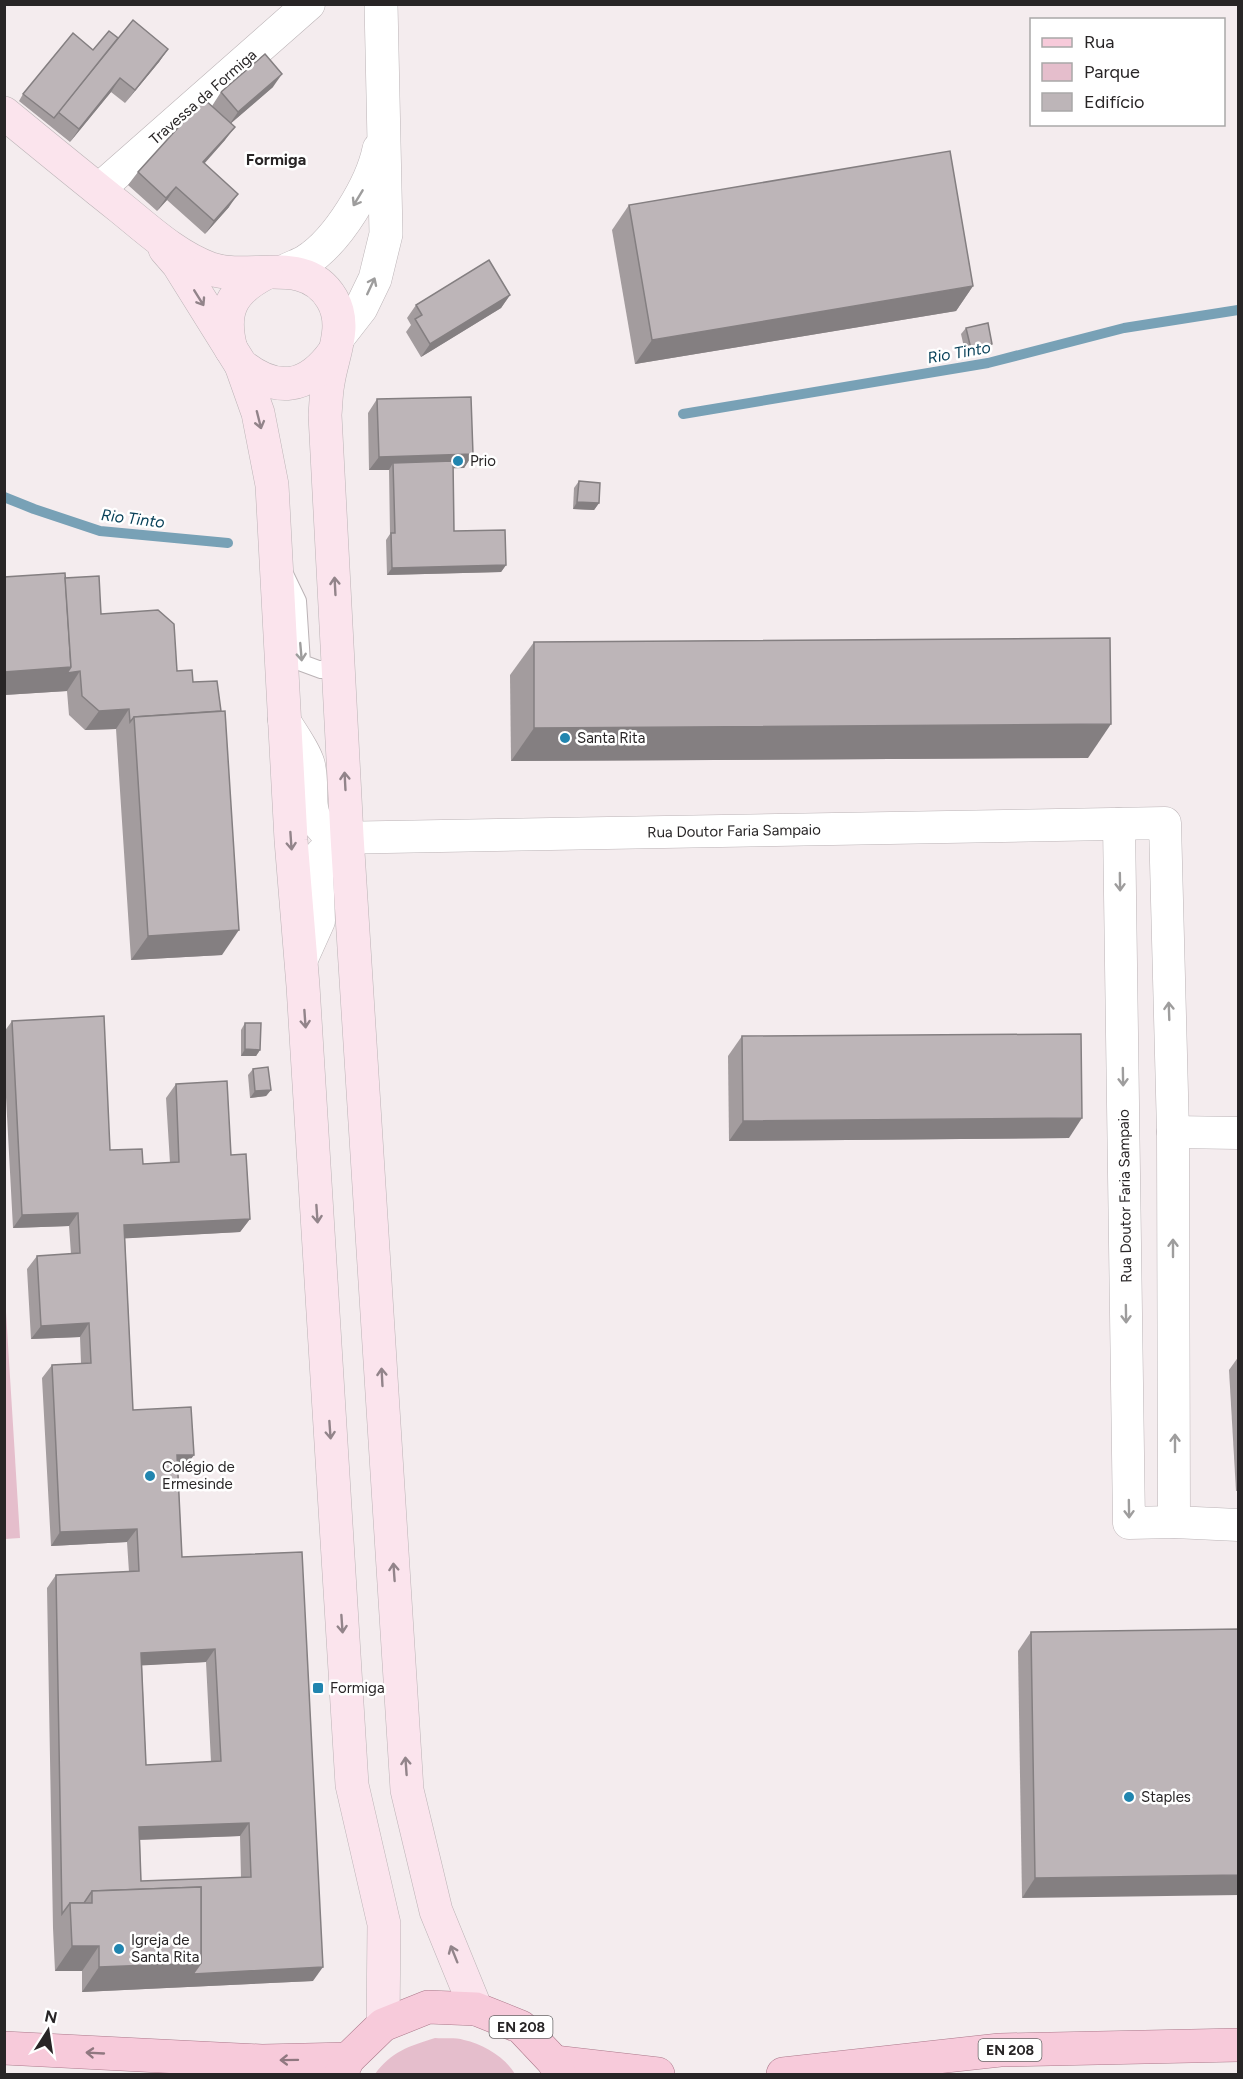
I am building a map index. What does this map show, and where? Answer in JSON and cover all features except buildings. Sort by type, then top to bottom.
[{"type":"main road","points":[[4,113],[153,234],[187,258],[211,269],[235,274],[276,272],[304,275],[320,284],[333,299],[339,316],[337,344],[328,385],[326,415],[348,839],[407,1790],[436,1911],[476,2008]]},
{"type":"main road","points":[[153,234],[178,264],[236,357],[255,376],[272,383],[291,383],[308,378],[324,367],[337,344]]},
{"type":"main road","points":[[276,272],[249,281],[236,295],[228,313],[226,331],[258,413],[272,485],[352,1785],[384,1924],[383,2025]]},
{"type":"main road","name":"EN 208","points":[[4,2048],[252,2060],[345,2067],[383,2025],[428,2007],[476,2008],[521,2027],[557,2068],[658,2074]]},
{"type":"main road","name":"EN 208","points":[[783,2074],[1000,2050],[1239,2045]]},
{"type":"street","name":"Travessa da Formiga","points":[[98,190],[309,4]]},
{"type":"street","points":[[337,344],[375,279],[386,234],[381,4]]},
{"type":"street","points":[[276,272],[307,260],[341,225],[362,193],[377,155],[383,123]]},
{"type":"street","points":[[285,720],[309,764],[311,811],[319,827],[332,838],[348,839]]},
{"type":"street","name":"Rua Doutor Faria Sampaio","points":[[348,839],[1166,823],[1173,1132],[1174,1522]]},
{"type":"street","name":"Rua Doutor Faria Sampaio","points":[[1119,824],[1130,1523],[1174,1522],[1239,1525]]},
{"type":"street","points":[[301,961],[319,921],[316,868],[321,854],[330,846],[348,839]]},
{"type":"street","points":[[1173,1132],[1239,1133]]},
{"type":"lane","points":[[276,557],[298,601],[302,663],[321,670],[339,661]]},
{"type":"green space","points":[[4,1280],[20,1538],[5,1539],[4,1539]]},
{"type":"green space","points":[[435,2038],[461,2039],[479,2045],[493,2052],[515,2074],[375,2074],[394,2055]]},
{"type":"waterway","name":"Rio Tinto","points":[[683,414],[988,363],[1124,328],[1238,310]]},
{"type":"waterway","name":"Rio Tinto","points":[[4,497],[100,531],[228,543]]},
{"type":"place","name":"Prio","points":[[458,461]]},
{"type":"place","name":"Santa Rita","points":[[565,738]]},
{"type":"place","name":"Colégio de Ermesinde","points":[[150,1476]]},
{"type":"place","name":"Formiga","points":[[318,1688]]},
{"type":"place","name":"Staples","points":[[1129,1797]]},
{"type":"place","name":"Igreja de Santa Rita","points":[[119,1949]]},
{"type":"district","name":"Formiga","points":[[276,159]]}]
